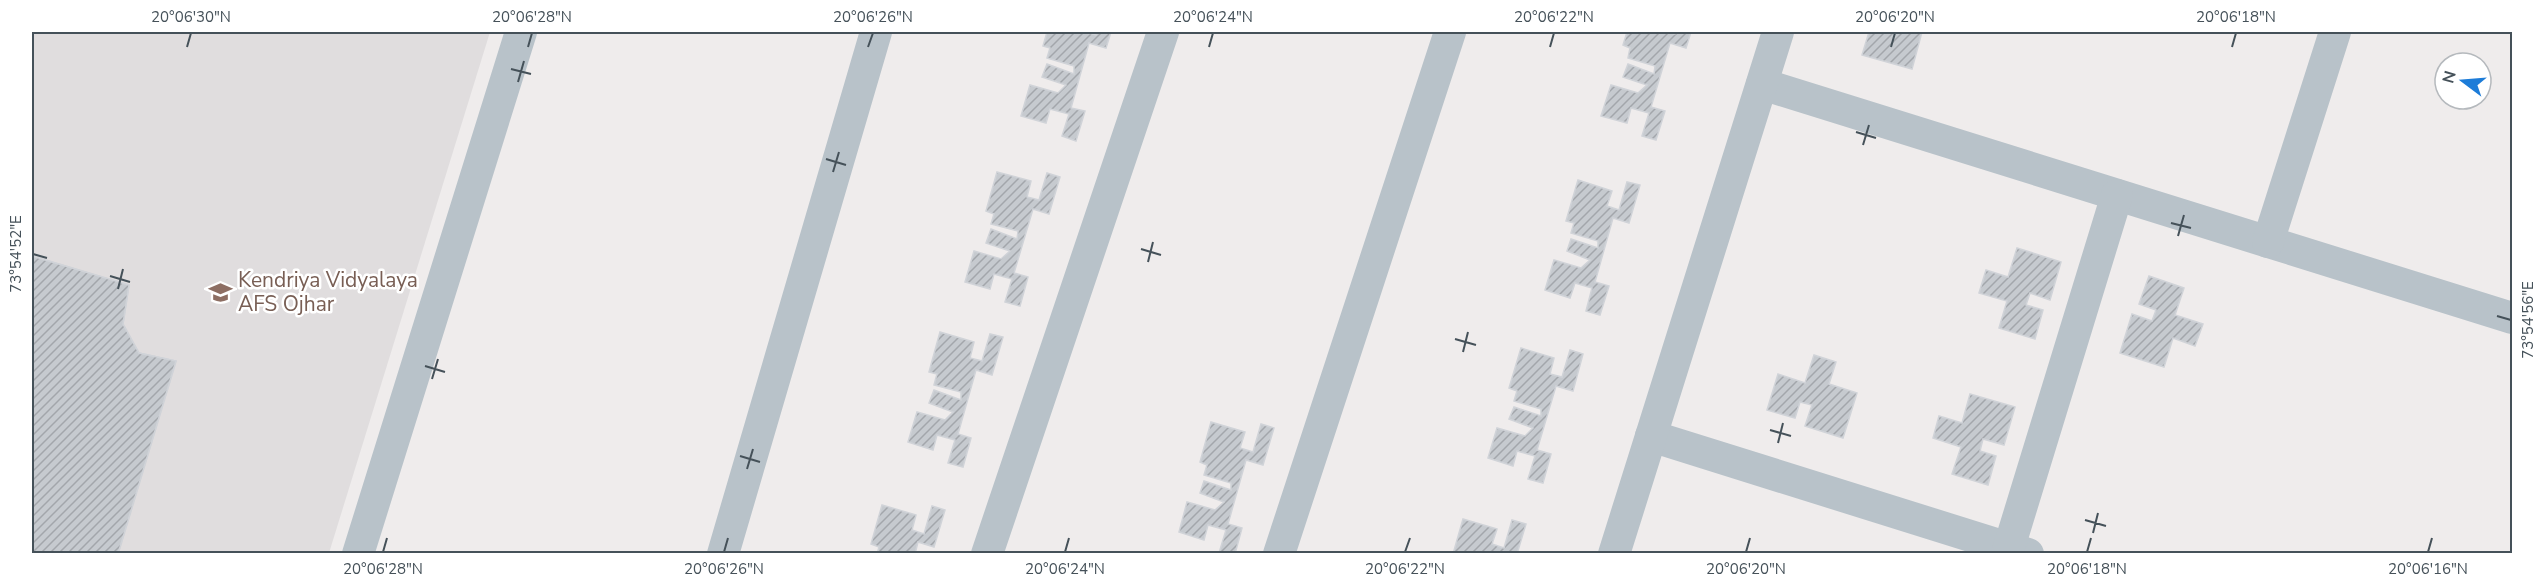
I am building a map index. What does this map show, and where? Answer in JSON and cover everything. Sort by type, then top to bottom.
[{"type":"street","points":[[358,554],[521,32]]},
{"type":"street","points":[[723,554],[876,32]]},
{"type":"street","points":[[987,554],[1163,32]]},
{"type":"street","points":[[1279,554],[1450,32]]},
{"type":"street","points":[[1614,554],[1778,32]]},
{"type":"street","points":[[2268,242],[2335,32]]},
{"type":"street","points":[[1762,84],[2512,318]]},
{"type":"street","points":[[1651,436],[2014,551],[2117,195]]},
{"type":"shaded area","name":"Kendriya Vidyalaya AFS Ojhar","points":[[32,32],[490,32],[329,553],[32,553]]},
{"type":"building","points":[[1047,32],[1085,32],[1096,35],[1096,32],[1111,32],[1106,48],[1089,43],[1071,108],[1085,111],[1076,141],[1062,136],[1069,114],[1050,109],[1046,123],[1021,116],[1030,85],[1058,93],[1066,85],[1042,77],[1047,64],[1074,74],[1074,66],[1047,58],[1050,48],[1043,46]]},
{"type":"building","points":[[1627,32],[1675,34],[1676,32],[1691,32],[1686,48],[1670,43],[1651,107],[1665,111],[1656,140],[1642,136],[1649,113],[1631,108],[1627,123],[1601,116],[1611,85],[1638,93],[1647,85],[1623,77],[1628,64],[1654,74],[1655,66],[1628,58],[1630,48],[1623,45]]},
{"type":"building","points":[[1869,32],[1922,32],[1912,69],[1862,55]]},
{"type":"building","points":[[997,172],[1031,181],[1027,197],[1039,200],[1047,173],[1060,177],[1049,214],[1033,209],[1014,273],[1028,277],[1020,306],[1005,302],[1012,279],[994,274],[990,289],[965,282],[974,251],[1001,259],[1010,251],[986,243],[991,229],[1017,239],[1018,231],[991,224],[994,214],[986,211]]},
{"type":"building","points":[[1578,180],[1612,191],[1607,206],[1619,210],[1627,182],[1640,185],[1629,223],[1613,218],[1595,282],[1609,286],[1600,315],[1586,311],[1592,288],[1575,283],[1570,298],[1545,290],[1554,260],[1581,268],[1590,260],[1567,251],[1571,239],[1598,248],[1598,241],[1571,233],[1574,223],[1566,221]]},
{"type":"building","points":[[2017,248],[2061,262],[2050,300],[2030,293],[2026,305],[2043,310],[2035,339],[1999,328],[2007,301],[1979,293],[1986,270],[2008,277]]},
{"type":"building","points":[[32,256],[129,285],[123,324],[139,353],[176,361],[118,554],[32,554],[32,521],[74,380],[109,391],[117,365],[100,334],[74,327],[65,361],[32,351]]},
{"type":"building","points":[[32,256],[129,285],[123,324],[139,353],[176,361],[118,554],[32,554]]},
{"type":"building","points":[[2149,276],[2184,288],[2175,315],[2203,324],[2195,346],[2173,338],[2164,367],[2120,353],[2132,314],[2152,321],[2156,310],[2139,304]]},
{"type":"building","points":[[940,332],[974,342],[970,358],[982,361],[990,334],[1003,337],[992,375],[976,370],[958,434],[971,438],[963,467],[948,463],[955,440],[937,435],[933,450],[908,442],[917,412],[945,420],[953,412],[929,403],[934,390],[961,400],[961,392],[934,385],[937,374],[929,372]]},
{"type":"building","points":[[1521,348],[1554,358],[1550,374],[1562,377],[1570,350],[1583,354],[1573,391],[1556,386],[1537,450],[1551,454],[1543,483],[1528,479],[1535,456],[1517,451],[1513,466],[1488,458],[1497,428],[1525,436],[1533,428],[1509,419],[1514,407],[1541,416],[1541,409],[1514,401],[1517,391],[1509,388]]},
{"type":"building","points":[[1814,355],[1836,362],[1829,384],[1857,393],[1843,438],[1805,426],[1812,405],[1800,402],[1795,418],[1767,410],[1778,374],[1805,383]]},
{"type":"building","points":[[1970,394],[2015,407],[2004,445],[1983,439],[1980,451],[1996,456],[1988,485],[1952,474],[1961,447],[1933,438],[1939,416],[1962,423]]},
{"type":"building","points":[[1211,422],[1245,432],[1240,448],[1253,452],[1261,424],[1274,428],[1263,465],[1246,460],[1228,524],[1242,528],[1235,554],[1219,553],[1226,530],[1208,525],[1204,540],[1179,532],[1187,502],[1215,510],[1224,502],[1200,493],[1204,481],[1231,490],[1231,483],[1204,475],[1207,465],[1200,462]]},
{"type":"building","points":[[882,505],[916,515],[912,530],[924,534],[932,506],[945,510],[934,547],[918,542],[915,554],[877,554],[879,547],[871,544]]},
{"type":"building","points":[[1463,519],[1497,529],[1492,544],[1504,548],[1512,520],[1526,524],[1517,554],[1453,554]]},
{"type":"place","name":"Kendriya Vidyalaya AFS Ojhar","points":[[220,292]]}]
